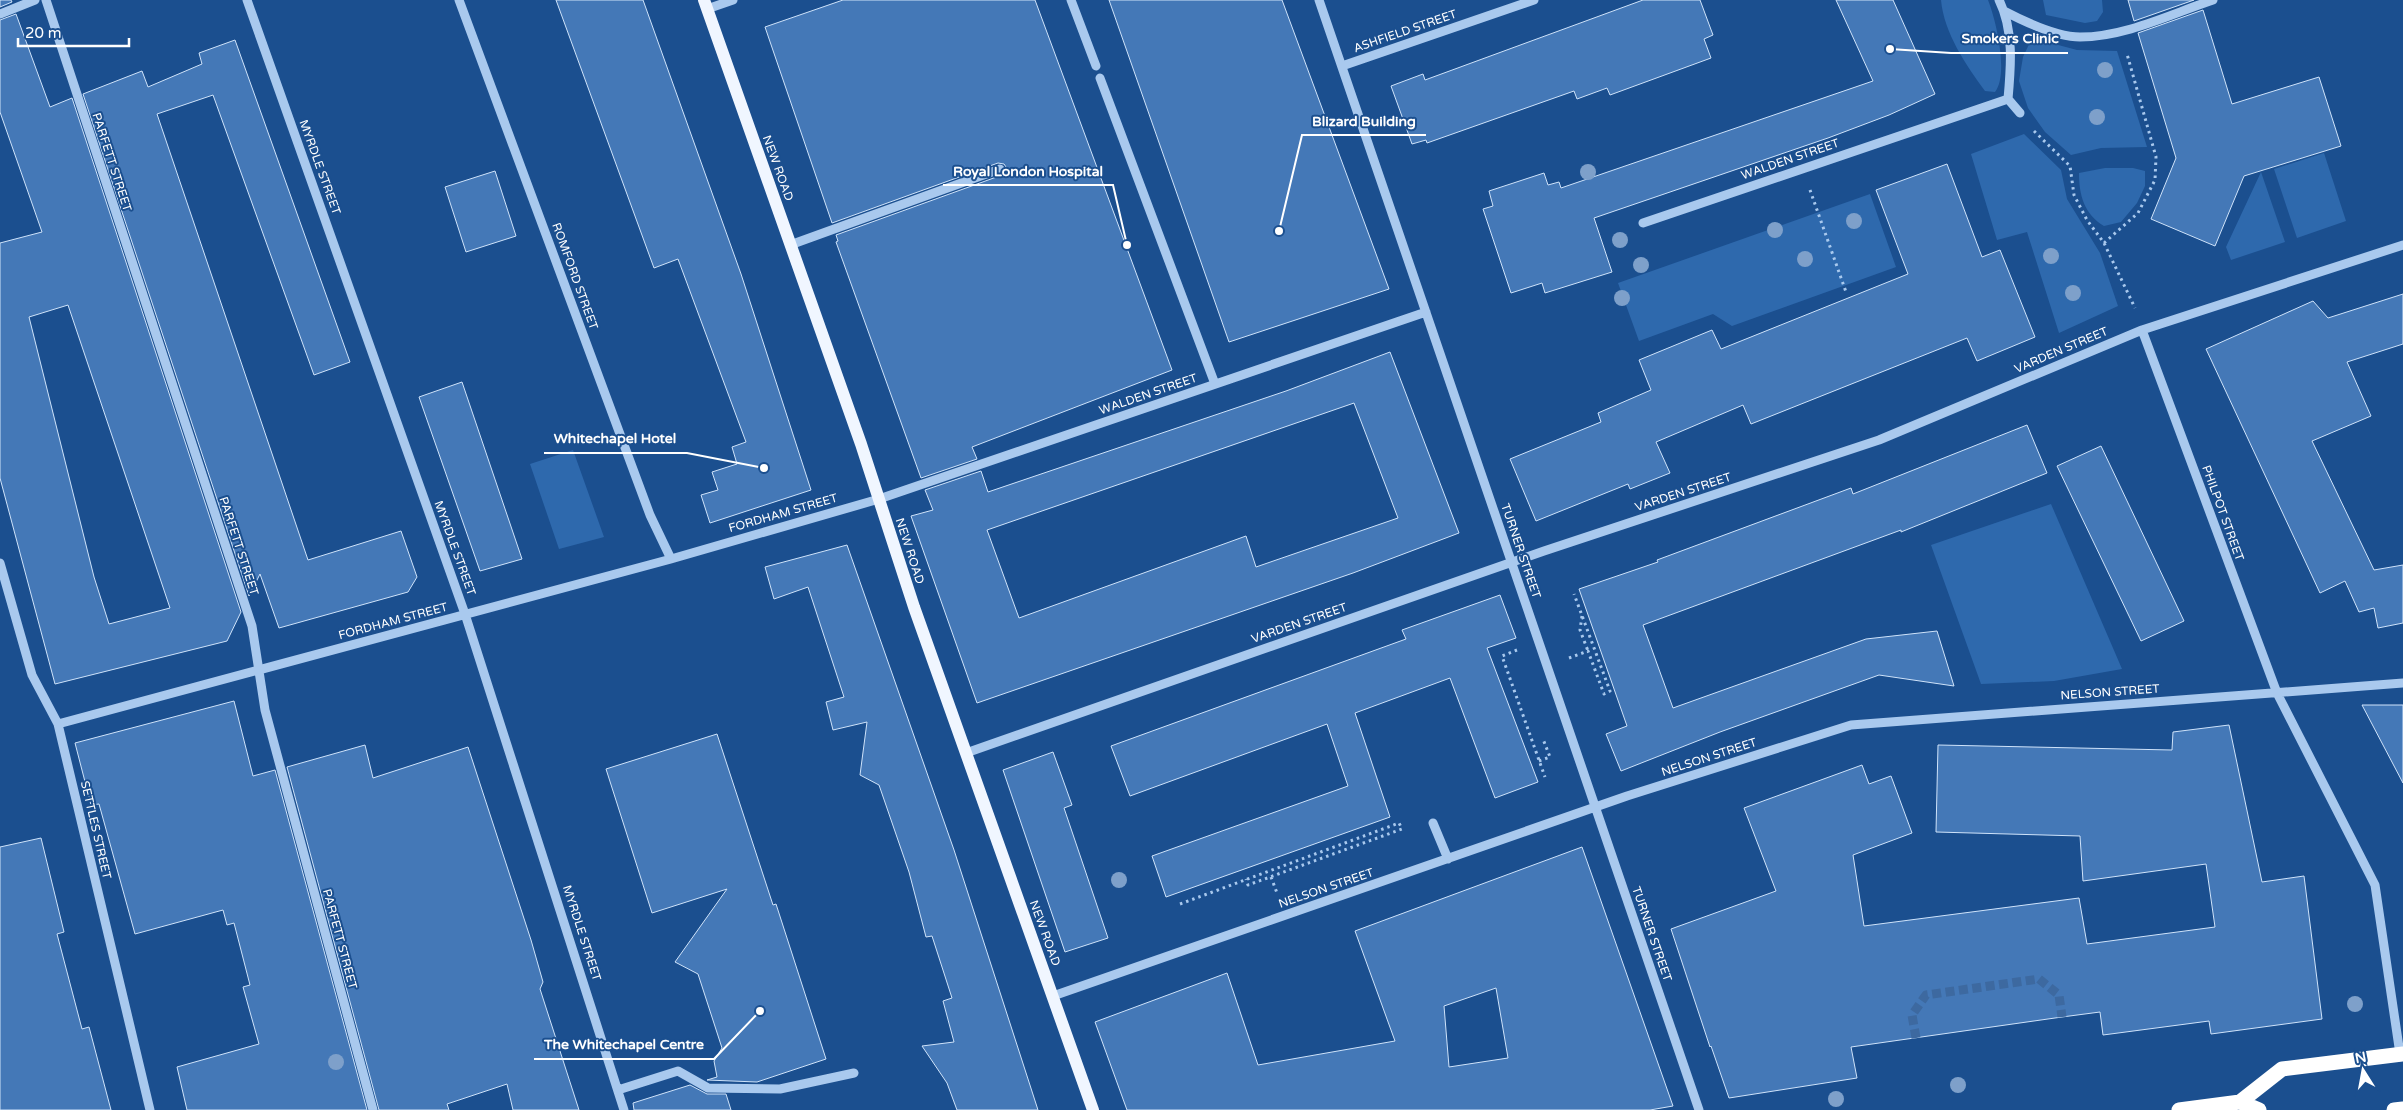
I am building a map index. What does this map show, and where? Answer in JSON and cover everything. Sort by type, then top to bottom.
[{"type":"highway","points":[[2186,1110],[2240,1102],[2282,1069],[2401,1054]]},
{"type":"highway","points":[[2240,1102],[2259,1110]]},
{"type":"highway","points":[[2394,1110],[2403,1109]]},
{"type":"main road","name":"NEW ROAD","points":[[705,5],[879,499],[914,608],[1094,1110]]},
{"type":"street","points":[[0,14],[35,0]]},
{"type":"street","name":"PARFETT STREET","points":[[46,0],[252,626],[264,710],[373,1110]]},
{"type":"street","name":"MYRDLE STREET","points":[[247,0],[465,614],[624,1110]]},
{"type":"street","name":"ROMFORD STREET","points":[[459,0],[650,515],[671,559]]},
{"type":"street","points":[[705,5],[732,0]]},
{"type":"street","points":[[1072,0],[1096,66]]},
{"type":"street","name":"TURNER STREET","points":[[1319,0],[1699,1110]]},
{"type":"street","name":"ASHFIELD STREET","points":[[1342,66],[1534,0]]},
{"type":"street","points":[[1999,0],[2004,11],[2012,58],[2008,98],[2020,113]]},
{"type":"street","points":[[2004,11],[2034,26],[2079,37],[2120,32],[2213,0]]},
{"type":"street","points":[[1100,78],[1214,384]]},
{"type":"street","name":"WALDEN STREET","points":[[1642,223],[2008,98]]},
{"type":"street","points":[[790,245],[1000,169]]},
{"type":"street","name":"VARDEN STREET","points":[[966,753],[1511,562],[1879,440],[2142,330],[2403,245]]},
{"type":"street","name":"WALDEN STREET","points":[[879,499],[1426,312]]},
{"type":"street","name":"PHILPOT STREET","points":[[2142,330],[2276,693],[2374,885],[2401,1054]]},
{"type":"street","name":"FORDHAM STREET","points":[[58,724],[671,559],[879,499]]},
{"type":"street","name":"SETTLES STREET","points":[[0,562],[32,675],[58,724],[150,1110]]},
{"type":"street","name":"NELSON STREET","points":[[1053,996],[1595,808],[1851,725],[2403,683]]},
{"type":"street","points":[[1433,823],[1448,859]]},
{"type":"street","points":[[618,1090],[678,1071],[708,1088],[780,1089],[854,1073]]},
{"type":"path","points":[[2104,244],[2138,213],[2156,180],[2156,157],[2120,32]]},
{"type":"path","points":[[2020,113],[2035,133],[2070,166],[2074,195],[2087,220],[2104,244],[2134,303],[2142,330]]},
{"type":"path","points":[[1802,168],[1846,292]]},
{"type":"path","points":[[1574,594],[1582,612],[1610,692],[1604,694],[1580,630],[1582,612]]},
{"type":"path","points":[[1522,648],[1502,656],[1545,777]]},
{"type":"path","points":[[1547,666],[1588,651]]},
{"type":"path","points":[[1543,739],[1569,729]]},
{"type":"path","points":[[1539,761],[1550,757],[1541,730]]},
{"type":"path","points":[[1180,904],[1246,879],[1399,823],[1402,829],[1248,885],[1246,879]]},
{"type":"shaded area","points":[[1941,0],[1988,0],[1997,33],[2001,60],[1999,84],[1995,92],[1985,91],[1957,48],[1946,24]]},
{"type":"shaded area","points":[[2043,0],[2102,0],[2103,12],[2097,21],[2085,23],[2046,15]]},
{"type":"shaded area","points":[[2032,38],[2077,50],[2117,51],[2147,147],[2101,148],[2071,155],[2045,132],[2028,108],[2019,81],[2023,57]]},
{"type":"shaded area","points":[[2024,134],[2061,170],[2067,199],[2100,253],[2118,306],[2059,333],[2027,232],[1997,240],[1971,154]]},
{"type":"shaded area","points":[[2324,153],[2346,221],[2297,238],[2274,169]]},
{"type":"shaded area","points":[[2105,168],[2133,168],[2145,171],[2145,186],[2137,203],[2121,222],[2104,226],[2087,210],[2080,189],[2079,173]]},
{"type":"shaded area","points":[[2261,172],[2285,242],[2231,260],[2226,247]]},
{"type":"shaded area","points":[[1870,194],[1896,267],[1732,326],[1713,314],[1639,341],[1618,283]]},
{"type":"shaded area","points":[[573,450],[604,537],[559,549],[530,464]]},
{"type":"shaded area","points":[[2051,504],[2122,669],[2054,681],[1981,684],[1931,545]]},
{"type":"building","points":[[0,0],[11,0],[12,2],[0,7]]},
{"type":"building","points":[[556,0],[643,0],[741,274],[811,490],[710,523],[701,495],[718,490],[712,472],[737,464],[732,447],[746,442],[678,259],[654,268]]},
{"type":"building","points":[[843,0],[1035,0],[1172,370],[972,447],[977,459],[921,478],[836,242],[838,241],[836,235],[1002,175],[1006,167],[1004,164],[998,163],[832,223],[765,27]]},
{"type":"building","points":[[1109,0],[1282,0],[1389,289],[1229,342]]},
{"type":"building","points":[[1643,0],[1700,0],[1713,35],[1704,39],[1711,58],[1610,95],[1607,88],[1577,99],[1574,91],[1427,143],[1426,140],[1412,144],[1391,86],[1423,74],[1425,80]]},
{"type":"building","points":[[1836,0],[1893,0],[1935,94],[1889,115],[1828,138],[1594,218],[1612,272],[1545,293],[1542,283],[1511,293],[1483,209],[1493,206],[1489,191],[1544,173],[1548,185],[1559,182],[1561,188],[1873,81]]},
{"type":"building","points":[[2128,0],[2194,0],[2134,21]]},
{"type":"building","points":[[2203,10],[2232,104],[2319,77],[2341,146],[2244,176],[2215,246],[2151,219],[2176,158],[2138,33]]},
{"type":"building","points":[[16,14],[50,107],[72,98],[241,612],[227,641],[55,684],[0,478],[0,243],[42,232],[0,112],[0,20]],"holes":[[[68,305],[170,608],[109,624],[94,577],[29,317]]]},
{"type":"building","points":[[235,40],[350,362],[314,375],[213,95],[157,114],[308,560],[401,531],[417,577],[408,592],[279,628],[260,574],[249,596],[83,94],[142,71],[148,87],[202,64],[199,53]]},
{"type":"building","points":[[1947,164],[1982,257],[2000,250],[2035,337],[1977,361],[1967,338],[1751,424],[1743,405],[1656,442],[1670,473],[1630,489],[1628,484],[1536,521],[1510,459],[1601,422],[1598,413],[1651,390],[1639,360],[1712,330],[1721,349],[1908,274],[1876,190]]},
{"type":"building","points":[[495,171],[516,236],[466,252],[445,187]]},
{"type":"building","points":[[2403,294],[2403,344],[2347,362],[2371,416],[2312,441],[2374,570],[2403,565],[2403,623],[2378,628],[2374,608],[2359,612],[2345,581],[2320,593],[2206,349],[2313,301],[2328,318]]},
{"type":"building","points":[[1390,352],[1459,533],[1353,573],[977,703],[911,516],[933,510],[925,490],[981,471],[988,492],[1286,391]],"holes":[[[1354,403],[1398,518],[1256,567],[1246,536],[1019,618],[987,530]]]},
{"type":"building","points":[[462,382],[522,559],[480,571],[419,397]]},
{"type":"building","points":[[2027,425],[2047,473],[1901,532],[1901,530],[1643,625],[1673,708],[1866,639],[1937,631],[1954,686],[1879,675],[1720,732],[1621,771],[1606,734],[1627,726],[1579,589],[1658,562],[1657,560],[1851,488],[1853,494]]},
{"type":"building","points":[[2101,446],[2184,621],[2141,641],[2057,466]]},
{"type":"building","points":[[847,545],[954,850],[1038,1110],[957,1110],[947,1083],[922,1046],[954,1042],[943,1001],[952,998],[932,936],[926,937],[909,872],[879,785],[860,775],[867,722],[833,730],[826,702],[844,697],[808,587],[774,599],[765,567]]},
{"type":"building","points":[[1500,595],[1516,638],[1487,648],[1538,782],[1495,798],[1450,678],[1355,713],[1390,817],[1166,897],[1152,856],[1348,786],[1327,724],[1130,796],[1111,746],[1406,639],[1402,630]]},
{"type":"building","points":[[234,701],[253,776],[275,770],[367,1110],[187,1110],[177,1067],[259,1044],[243,987],[250,985],[234,923],[227,925],[223,910],[135,934],[99,804],[91,805],[75,743]]},
{"type":"building","points":[[2362,705],[2403,705],[2403,783]]},
{"type":"building","points":[[2229,725],[2262,882],[2304,876],[2322,1019],[2211,1034],[2209,1021],[2103,1035],[2100,1012],[2062,1017],[1851,1047],[1857,1078],[1729,1098],[1671,929],[1776,891],[1744,808],[1862,765],[1869,784],[1891,776],[1912,833],[1853,855],[1864,926],[2079,898],[2087,944],[2215,927],[2206,864],[2083,881],[2080,836],[1936,832],[1938,745],[2172,750],[2173,732]]},
{"type":"building","points":[[717,734],[773,905],[776,904],[826,1059],[757,1082],[707,1080],[717,1077],[714,1061],[722,1048],[698,974],[675,962],[727,889],[652,913],[606,769]]},
{"type":"building","points":[[365,745],[373,778],[468,747],[531,940],[543,982],[540,989],[579,1110],[513,1110],[507,1084],[447,1104],[449,1110],[379,1110],[287,767]]},
{"type":"building","points":[[1053,752],[1072,805],[1064,808],[1108,938],[1065,952],[1003,770]]},
{"type":"building","points":[[41,838],[64,932],[57,934],[82,1029],[89,1027],[111,1110],[0,1110],[0,847]]},
{"type":"building","points":[[1582,847],[1673,1106],[1650,1110],[1127,1110],[1095,1022],[1227,973],[1258,1065],[1395,1041],[1355,931]],"holes":[[[1496,988],[1508,1058],[1449,1067],[1444,1006]]]},
{"type":"building","points":[[690,1085],[707,1094],[726,1094],[731,1110],[634,1110],[633,1103]]},
{"type":"tunnel","points":[[1916,1038],[1912,1015],[1926,995],[2039,979],[2059,995],[2062,1017]]},
{"type":"place","name":"Smokers Clinic","points":[[1890,49]]},
{"type":"place","name":"Blizard Building","points":[[1279,231]]},
{"type":"place","name":"Royal London Hospital","points":[[1127,245]]},
{"type":"place","name":"Whitechapel Hotel","points":[[764,468]]},
{"type":"place","name":"The Whitechapel Centre","points":[[760,1011]]}]
